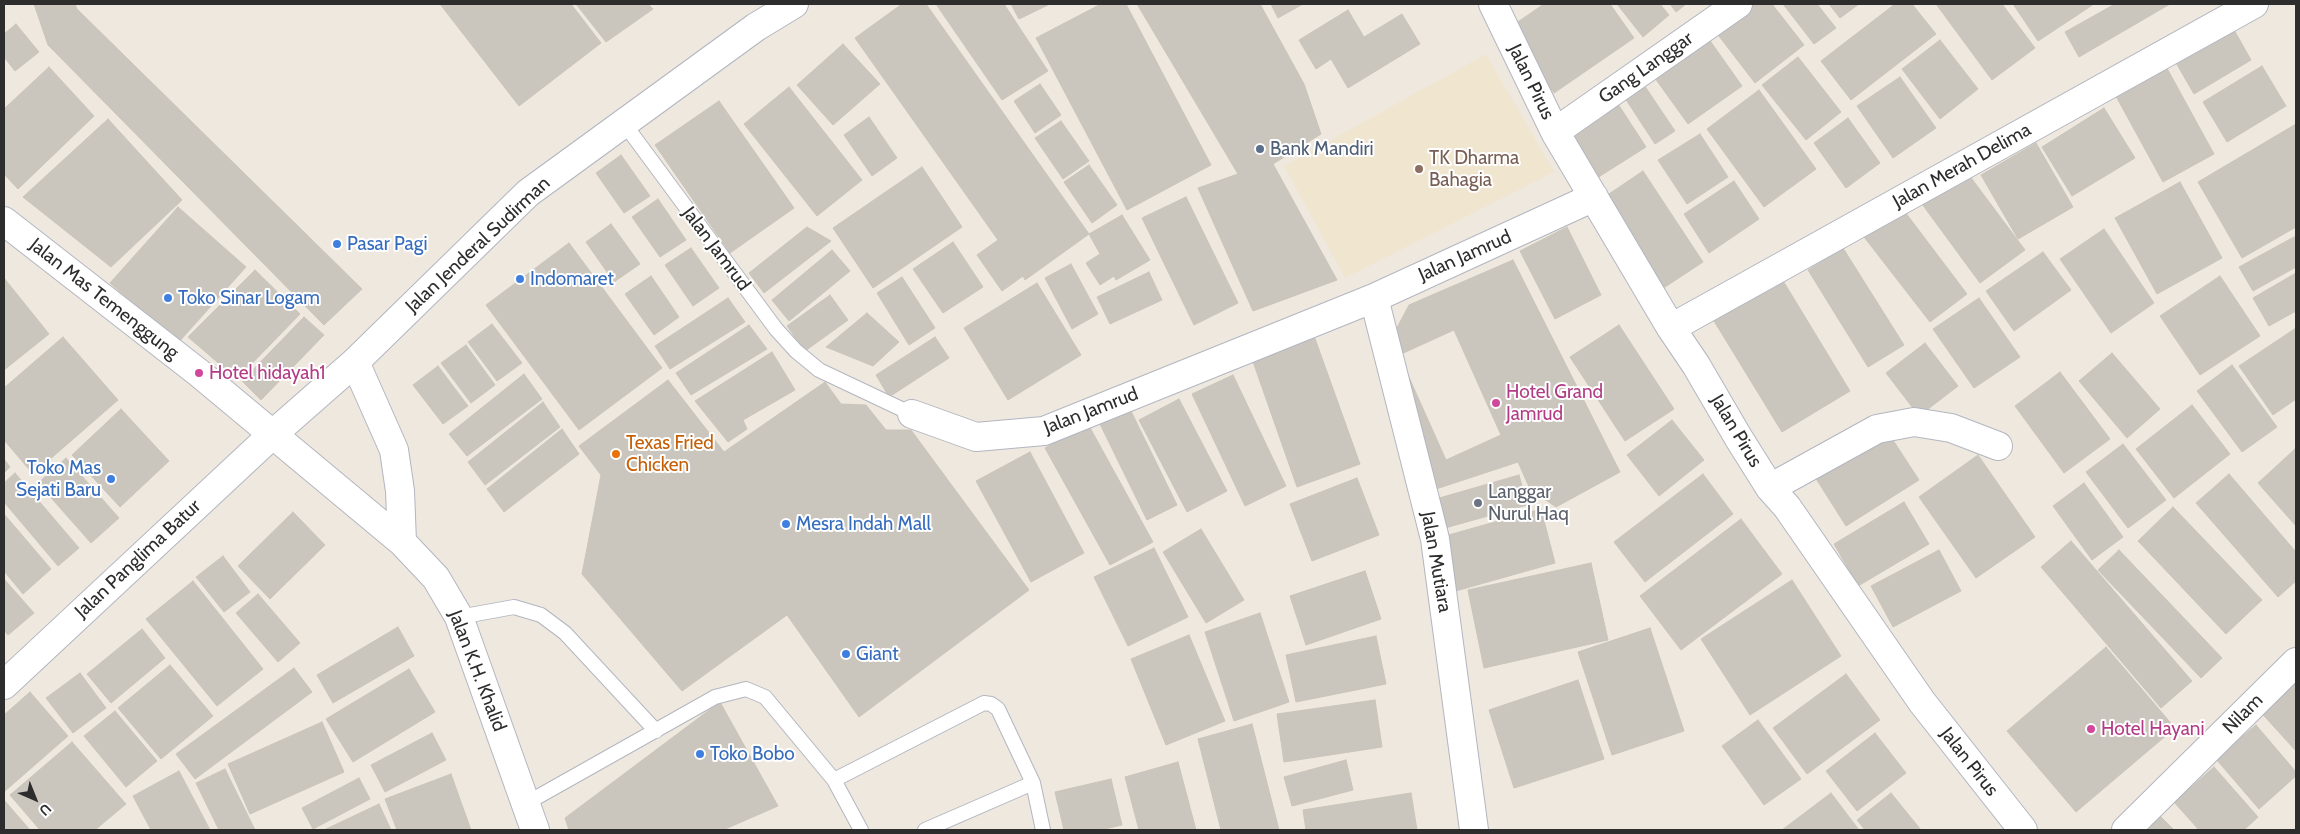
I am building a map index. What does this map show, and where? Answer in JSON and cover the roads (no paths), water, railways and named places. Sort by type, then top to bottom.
[{"type":"street","name":"Jalan Jenderal Sudirman","points":[[274,434],[355,362],[528,193],[756,27],[794,4]]},
{"type":"street","name":"Jalan Pirus","points":[[1493,4],[1555,132],[1671,328],[1696,365],[1738,438],[1770,488],[1787,507],[1922,702],[2023,830]]},
{"type":"street","name":"Gang Langgar","points":[[1555,132],[1738,4]]},
{"type":"street","name":"Jalan Merah Delima","points":[[1671,328],[2254,4]]},
{"type":"street","name":"Jalan Jamrud","points":[[912,414],[976,437],[1044,431],[1374,298],[1594,197]]},
{"type":"street","name":"Jalan Mas Temenggung","points":[[4,222],[199,372],[274,434]]},
{"type":"street","name":"Jalan Mutiara","points":[[1374,298],[1435,540],[1474,830]]},
{"type":"street","points":[[355,362],[394,450],[400,492],[402,542]]},
{"type":"street","points":[[1770,488],[1877,429],[1914,422],[1951,428],[1998,446]]},
{"type":"street","name":"Jalan K.H. Khalid","points":[[274,434],[402,542],[436,578],[459,616],[535,830]]},
{"type":"street","name":"Jalan Panglima Batur","points":[[4,685],[274,434]]},
{"type":"street","name":"Nilam","points":[[2126,830],[2296,662]]},
{"type":"lane","name":"Jalan Jamrud","points":[[623,122],[776,329],[796,351],[819,370],[912,414]]},
{"type":"lane","points":[[459,616],[514,607],[541,615],[565,633],[656,731]]},
{"type":"lane","points":[[525,804],[715,697],[746,689],[765,697],[834,780],[861,830]]},
{"type":"lane","points":[[834,780],[984,703],[991,704],[998,709],[1033,783],[1043,830]]},
{"type":"lane","points":[[925,830],[1033,783]]},
{"type":"place","name":"Bank Mandiri","points":[[1260,149]]},
{"type":"place","name":"TK Dharma Bahagia","points":[[1419,169]]},
{"type":"place","name":"Pasar Pagi","points":[[337,244]]},
{"type":"place","name":"Indomaret","points":[[520,279]]},
{"type":"place","name":"Toko Sinar Logam","points":[[168,298]]},
{"type":"place","name":"Hotel hidayah1","points":[[199,373]]},
{"type":"place","name":"Hotel Grand Jamrud","points":[[1496,403]]},
{"type":"place","name":"Texas Fried Chicken","points":[[616,454]]},
{"type":"place","name":"Toko Mas Sejati Baru","points":[[111,479]]},
{"type":"place","name":"Langgar Nurul Haq","points":[[1478,503]]},
{"type":"place","name":"Mesra Indah Mall","points":[[786,524]]},
{"type":"place","name":"Giant","points":[[846,654]]},
{"type":"place","name":"Hotel Hayani","points":[[2091,729]]},
{"type":"place","name":"Toko Bobo","points":[[700,754]]}]
